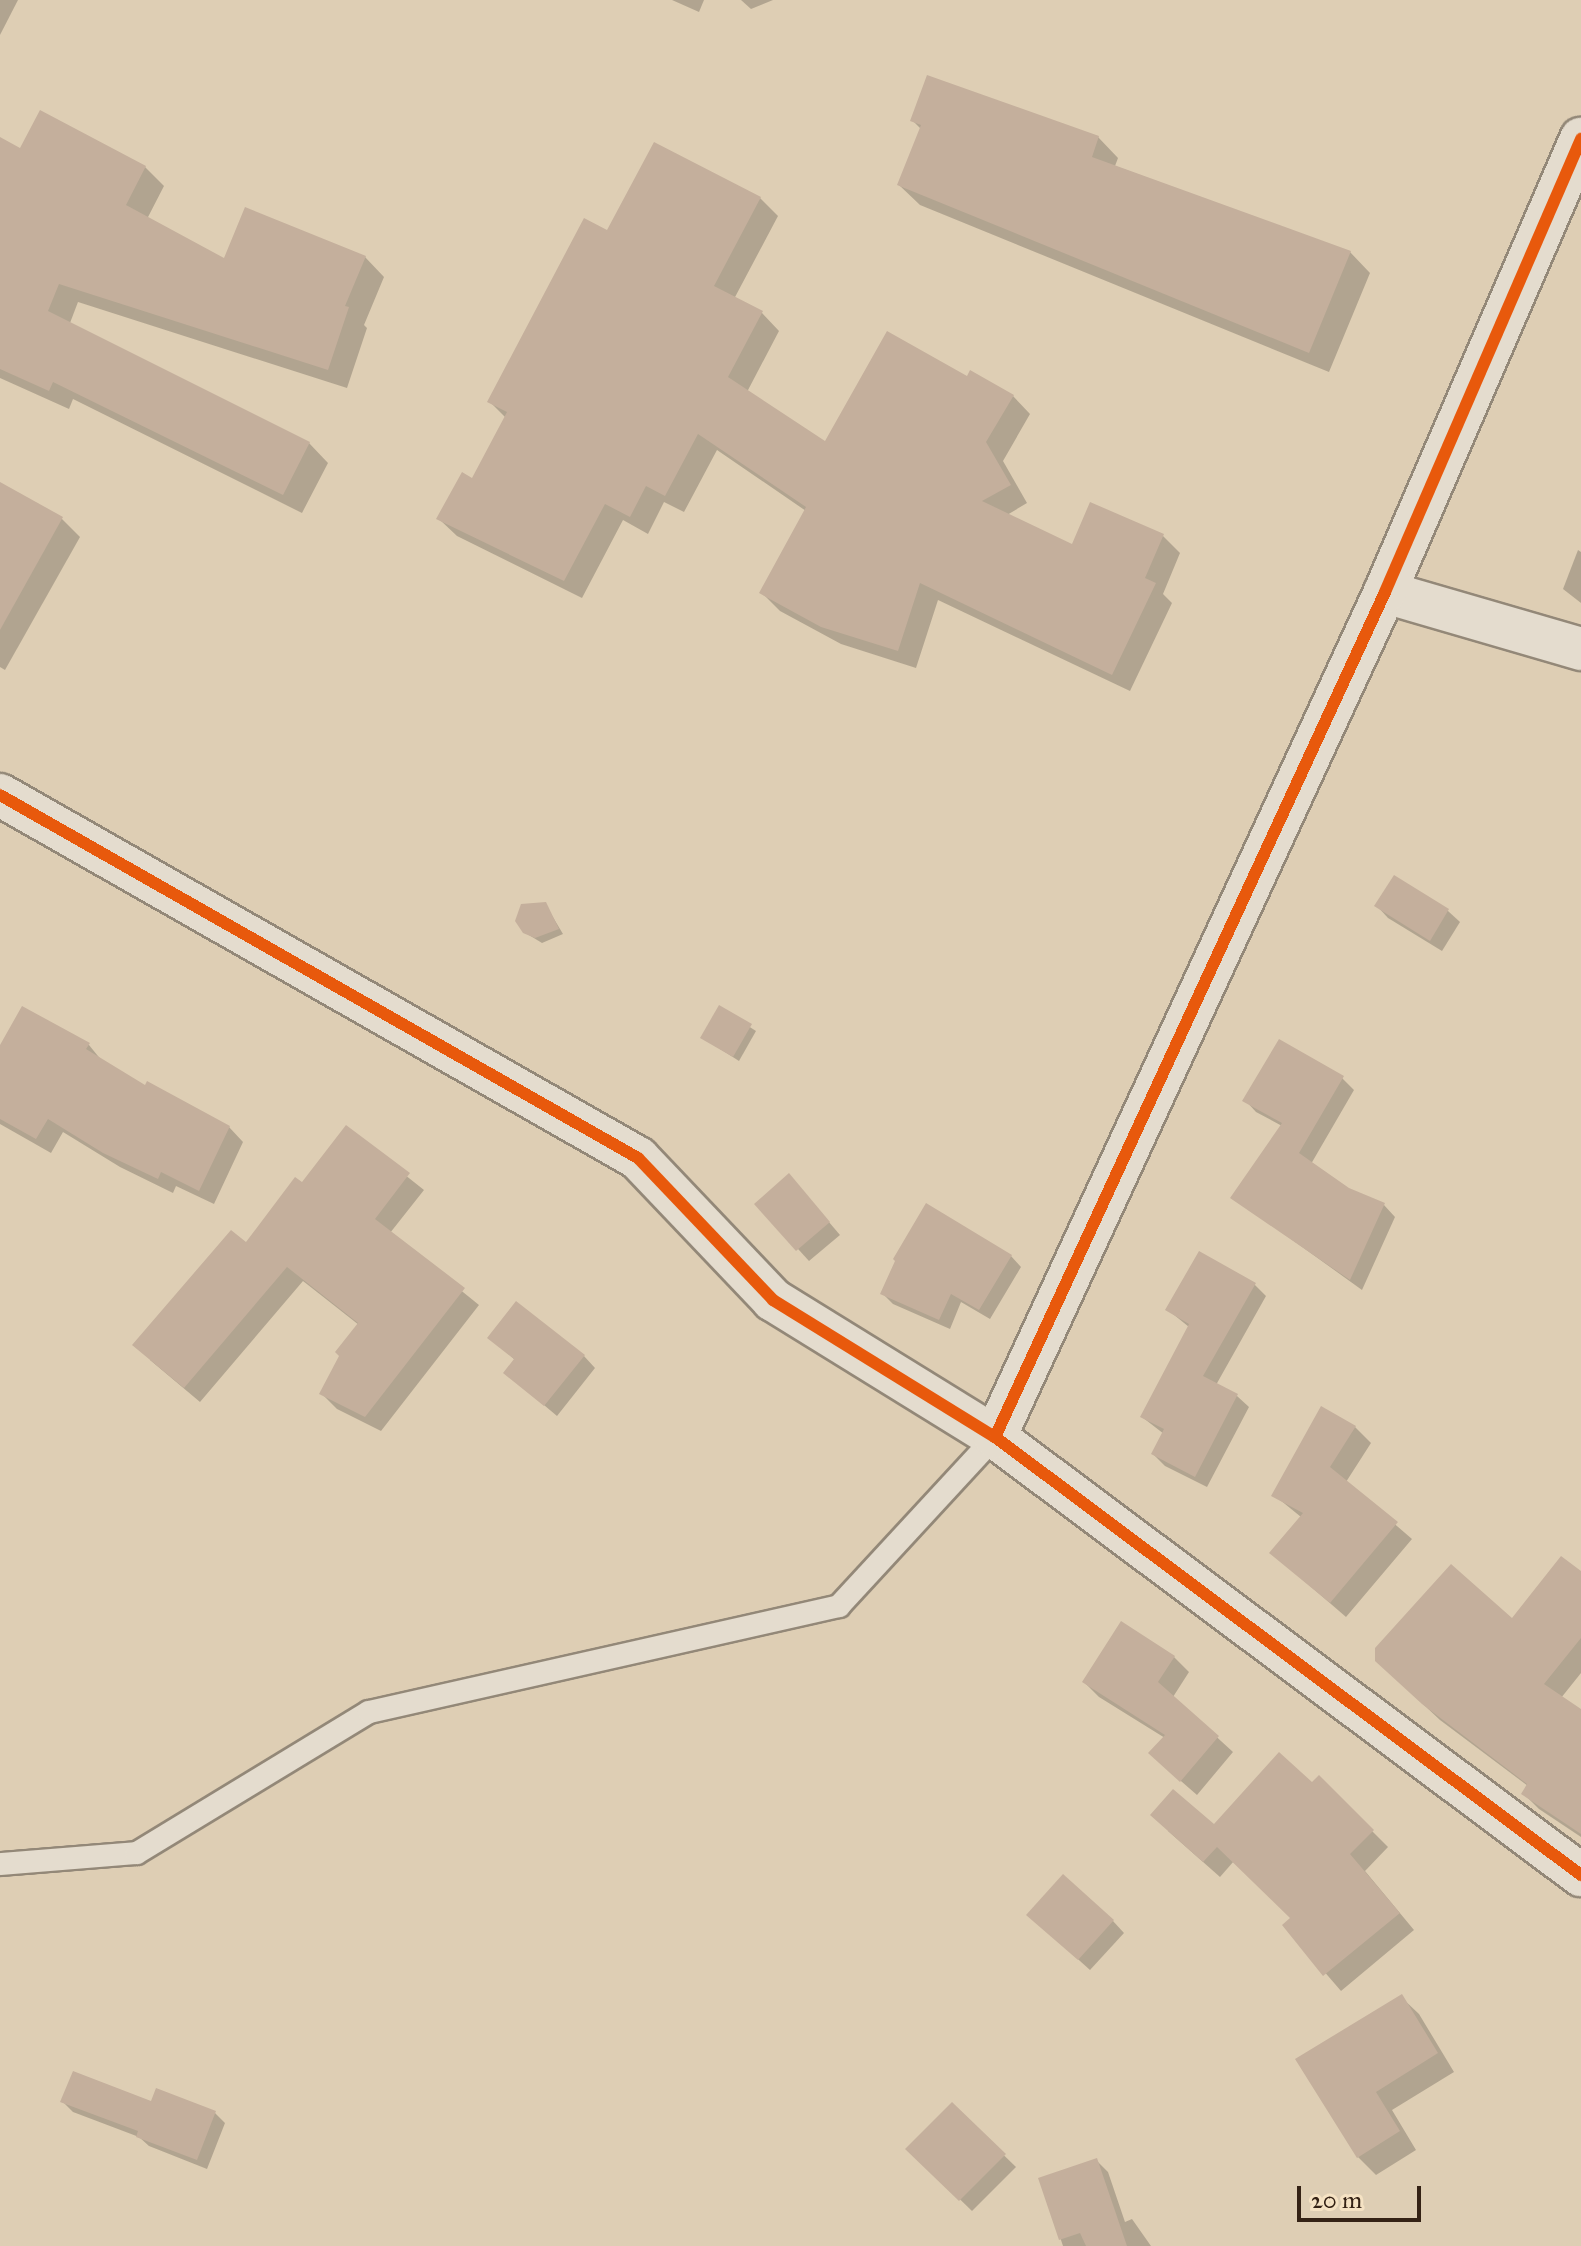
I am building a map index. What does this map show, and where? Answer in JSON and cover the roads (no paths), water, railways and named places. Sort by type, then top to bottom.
[{"type":"street","points":[[995,1437],[1385,592],[1581,139]]},
{"type":"street","points":[[1385,592],[1581,649]]},
{"type":"street","points":[[0,795],[638,1158],[773,1300],[995,1437],[1581,1875]]},
{"type":"lane","points":[[0,1864],[137,1853],[369,1712],[839,1606],[995,1437]]}]
